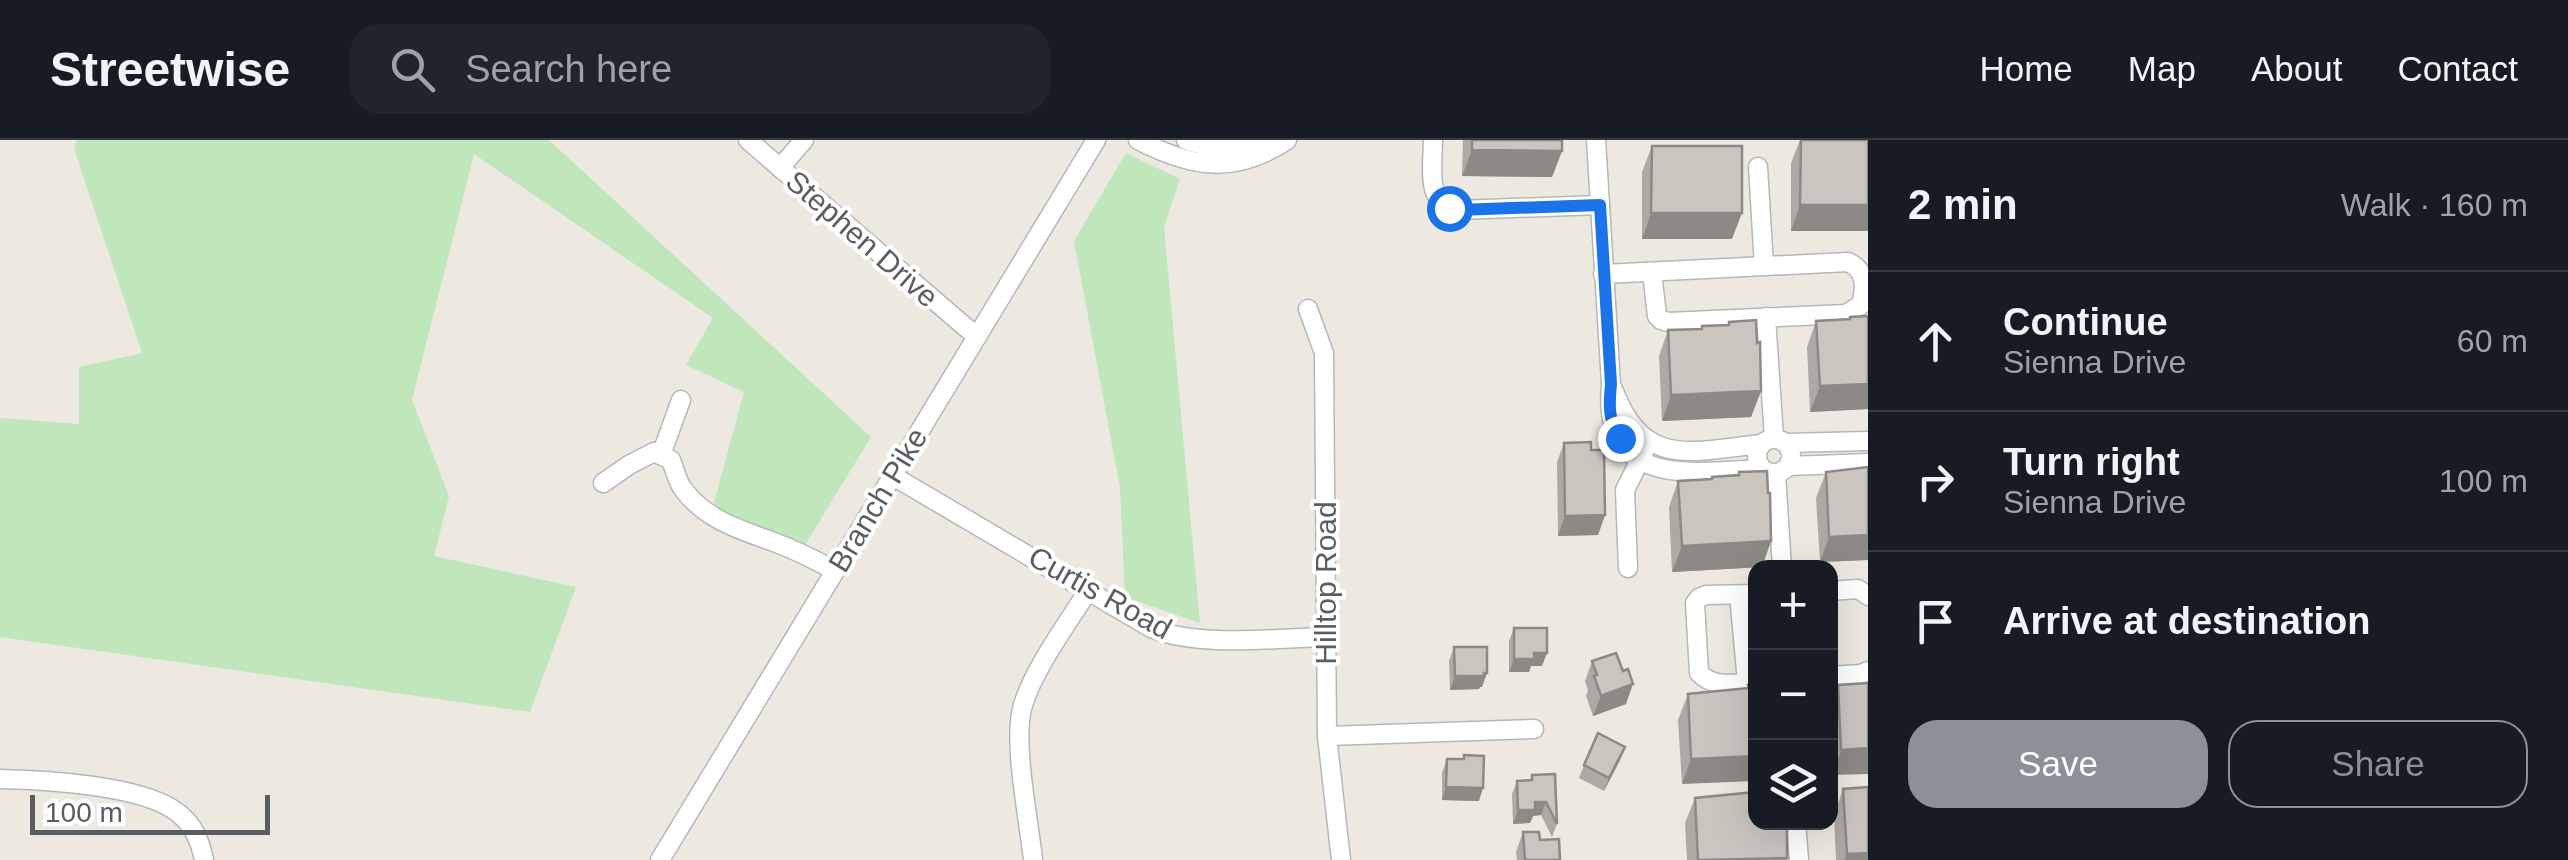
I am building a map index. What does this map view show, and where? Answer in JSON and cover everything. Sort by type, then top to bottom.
[{"type":"street","name":"Stephen Drive","points":[[748,140],[976,337]]},
{"type":"street","points":[[780,168],[804,140]]},
{"type":"street","name":"Branch Pike","points":[[660,860],[1096,140]]},
{"type":"street","points":[[1138,140],[1175,157],[1205,164],[1224,164],[1268,153],[1288,140]]},
{"type":"street","points":[[1186,140],[1218,148],[1263,140]]},
{"type":"street","points":[[1432,140],[1433,188],[1436,198],[1449,208],[1600,205]]},
{"type":"street","points":[[1596,140],[1611,384],[1608,408],[1620,438],[1639,460],[1669,471],[1776,470],[1868,463]]},
{"type":"street","points":[[1758,168],[1764,266]]},
{"type":"street","points":[[1603,274],[1848,262],[1862,273],[1862,305],[1846,314],[1668,322],[1661,320],[1654,306],[1652,272]]},
{"type":"street","name":"Hilltop Road","points":[[1308,309],[1324,353],[1327,736],[1342,860]]},
{"type":"street","points":[[1766,316],[1774,442]]},
{"type":"street","points":[[1611,384],[1624,415],[1639,435],[1663,448],[1692,451],[1774,442],[1868,440]]},
{"type":"street","points":[[661,455],[681,400]]},
{"type":"street","points":[[1628,568],[1626,490],[1650,442]]},
{"type":"street","points":[[1774,442],[1757,452],[1757,461],[1776,470]]},
{"type":"street","points":[[1774,442],[1791,450],[1776,470],[1782,560]]},
{"type":"street","points":[[604,483],[654,452],[671,460],[681,486],[711,516],[836,571]]},
{"type":"street","name":"Curtis Road","points":[[893,476],[1151,628],[1179,638],[1326,637]]},
{"type":"street","points":[[1838,590],[1858,589],[1868,596]]},
{"type":"street","points":[[1034,860],[1019,743],[1022,706],[1032,682],[1089,590]]},
{"type":"street","points":[[1748,682],[1715,685],[1698,673],[1695,603],[1699,598],[1747,594],[1750,650]]},
{"type":"street","points":[[1838,675],[1868,672]]},
{"type":"street","points":[[1327,736],[1534,729]]},
{"type":"street","points":[[0,778],[51,780],[152,798],[181,814],[194,828],[204,860]]},
{"type":"street","points":[[1796,830],[1798,860]]},
{"type":"green space","points":[[77,140],[549,140],[871,437],[800,553],[708,525],[744,392],[686,365],[713,318],[474,154],[412,400],[449,496],[434,556],[576,587],[530,712],[0,637],[0,418],[79,424],[79,367],[142,353],[74,148]]},
{"type":"green space","points":[[1126,153],[1180,179],[1164,227],[1200,623],[1125,597],[1120,488],[1074,241]]},
{"type":"building","points":[[1472,140],[1562,140],[1562,151],[1472,150]]},
{"type":"building","points":[[1801,140],[1868,140],[1868,205],[1800,205]]},
{"type":"building","points":[[1652,146],[1742,146],[1742,213],[1651,213]]},
{"type":"building","points":[[1868,316],[1868,384],[1820,386],[1816,321]]},
{"type":"building","points":[[1756,320],[1761,391],[1671,395],[1668,330]]},
{"type":"building","points":[[1591,442],[1591,450],[1604,450],[1605,515],[1565,516],[1564,443]]},
{"type":"building","points":[[1868,467],[1868,535],[1829,537],[1826,472]]},
{"type":"building","points":[[1767,471],[1771,541],[1682,546],[1678,481]]},
{"type":"building","points":[[1514,628],[1547,628],[1547,653],[1534,653],[1534,659],[1514,659]]},
{"type":"building","points":[[1454,647],[1487,647],[1487,673],[1455,676]]},
{"type":"building","points":[[1616,653],[1633,684],[1601,696],[1592,661]]},
{"type":"building","points":[[1868,683],[1868,748],[1841,750],[1838,685]]},
{"type":"building","points":[[1748,688],[1748,756],[1691,759],[1688,694]]},
{"type":"building","points":[[1598,733],[1625,747],[1609,778],[1584,765]]},
{"type":"building","points":[[1464,755],[1484,756],[1483,788],[1446,787],[1447,759],[1464,759]]},
{"type":"building","points":[[1555,774],[1557,824],[1546,802],[1535,802],[1535,810],[1518,810],[1517,781],[1532,780],[1532,775]]},
{"type":"building","points":[[1868,787],[1868,853],[1847,854],[1843,789]]},
{"type":"building","points":[[1748,793],[1748,830],[1787,830],[1787,858],[1698,860],[1695,798]]},
{"type":"building","points":[[1523,832],[1539,832],[1540,840],[1559,839],[1560,860],[1525,860]]},
{"type":"route","points":[[1449,208],[1600,205],[1611,384],[1608,408],[1620,438]]}]
